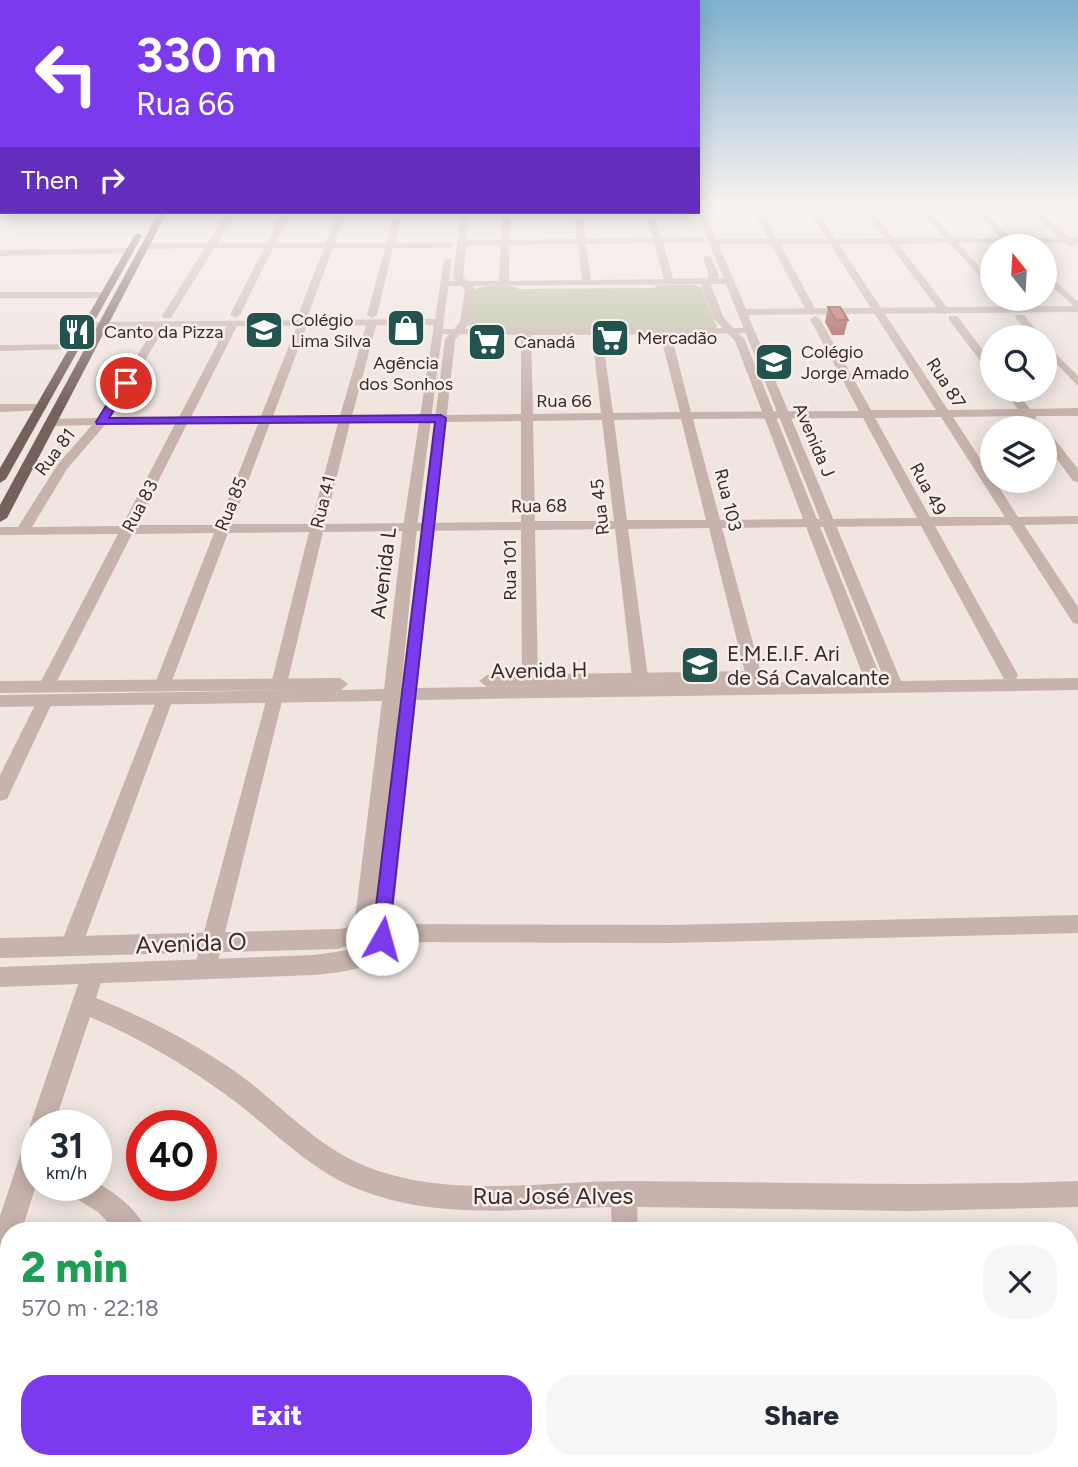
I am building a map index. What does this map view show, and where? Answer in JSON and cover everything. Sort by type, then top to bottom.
[{"type":"main road","points":[[0,480],[119,270]]},
{"type":"main road","points":[[0,518],[133,270]]},
{"type":"street","name":"Rua 81","points":[[22,531],[62,467],[101,422],[195,270]]},
{"type":"street","name":"Rua 83","points":[[0,794],[127,529],[185,421],[258,270]]},
{"type":"street","name":"Rua 85","points":[[71,946],[221,530],[320,270]]},
{"type":"street","name":"Rua 41","points":[[205,969],[383,270]]},
{"type":"street","name":"Avenida L","points":[[370,934],[409,689],[428,527],[440,323],[455,284],[455,270]]},
{"type":"street","points":[[504,270],[504,283]]},
{"type":"street","points":[[586,270],[587,282]]},
{"type":"street","points":[[666,270],[669,281]]},
{"type":"street","name":"Avenida J","points":[[713,270],[712,281],[706,286],[719,319],[740,340],[874,683]]},
{"type":"street","name":"Avenida J","points":[[722,270],[831,524],[895,682]]},
{"type":"street","name":"Rua 49","points":[[790,270],[1010,675]]},
{"type":"street","name":"Rua 87","points":[[852,270],[1017,520],[1078,618]]},
{"type":"street","points":[[915,270],[980,354]]},
{"type":"street","points":[[455,284],[728,281]]},
{"type":"street","name":"Avenida L","points":[[370,934],[390,689],[410,527],[450,339],[465,323],[470,289],[455,284]]},
{"type":"street","points":[[1057,287],[1078,308]]},
{"type":"street","points":[[0,296],[104,295]]},
{"type":"street","points":[[90,320],[372,319],[440,323],[456,333],[665,333],[732,331],[744,321],[813,315],[1017,313],[1078,308]]},
{"type":"street","points":[[1017,313],[1078,317]]},
{"type":"street","points":[[1017,313],[1027,325]]},
{"type":"street","name":"Rua 101","points":[[526,333],[530,680]]},
{"type":"street","name":"Rua 45","points":[[597,333],[610,418],[640,677]]},
{"type":"street","name":"Rua 103","points":[[665,333],[754,677]]},
{"type":"street","points":[[0,348],[75,346]]},
{"type":"street","points":[[1057,359],[1078,383]]},
{"type":"street","points":[[1019,402],[1030,416]]},
{"type":"street","points":[[0,408],[41,407]]},
{"type":"street","name":"Rua 66","points":[[51,422],[1078,412]]},
{"type":"street","points":[[1057,451],[1078,478]]},
{"type":"street","name":"Rua 68","points":[[0,531],[1078,520]]},
{"type":"street","name":"Avenida H","points":[[0,701],[46,694],[874,683],[1078,674]]},
{"type":"street","name":"Avenida H","points":[[409,689],[530,680],[640,677],[754,677],[874,683]]},
{"type":"street","name":"Avenida H","points":[[895,682],[1078,684]]},
{"type":"street","name":"Avenida H","points":[[0,687],[46,694]]},
{"type":"street","points":[[370,934],[671,934],[1078,924]]},
{"type":"street","name":"Avenida O","points":[[0,948],[370,934],[365,955],[337,962],[0,976]]},
{"type":"street","points":[[47,1110],[93,973]]},
{"type":"street","name":"Rua José Alves","points":[[83,1003],[167,1040],[250,1097],[327,1161],[367,1180],[415,1192],[486,1197],[624,1194],[911,1199],[1078,1195]]},
{"type":"street","points":[[624,1194],[625,1222]]},
{"type":"street","points":[[13,1222],[21,1200]]},
{"type":"street","points":[[104,1201],[125,1222]]},
{"type":"green space","points":[[503,285],[519,289],[654,288],[658,285],[695,285],[701,288],[717,327],[711,330],[477,331],[469,328],[473,290],[483,287]]},
{"type":"building","points":[[828,307],[840,307],[848,320],[836,320]]},
{"type":"place","name":"Agência dos Sonhos","points":[[406,328]]},
{"type":"place","name":"Colégio Lima Silva","points":[[264,330]]},
{"type":"place","name":"Canto da Pizza","points":[[77,332]]},
{"type":"place","name":"Mercadão","points":[[610,338]]},
{"type":"place","name":"Canadá","points":[[487,342]]},
{"type":"place","name":"Colégio Jorge Amado","points":[[774,362]]},
{"type":"place","name":"E.M.E.I.F. Ari de Sá Cavalcante","points":[[700,665]]},
{"type":"route","points":[[126,383],[101,422],[441,418],[382,939]]}]
